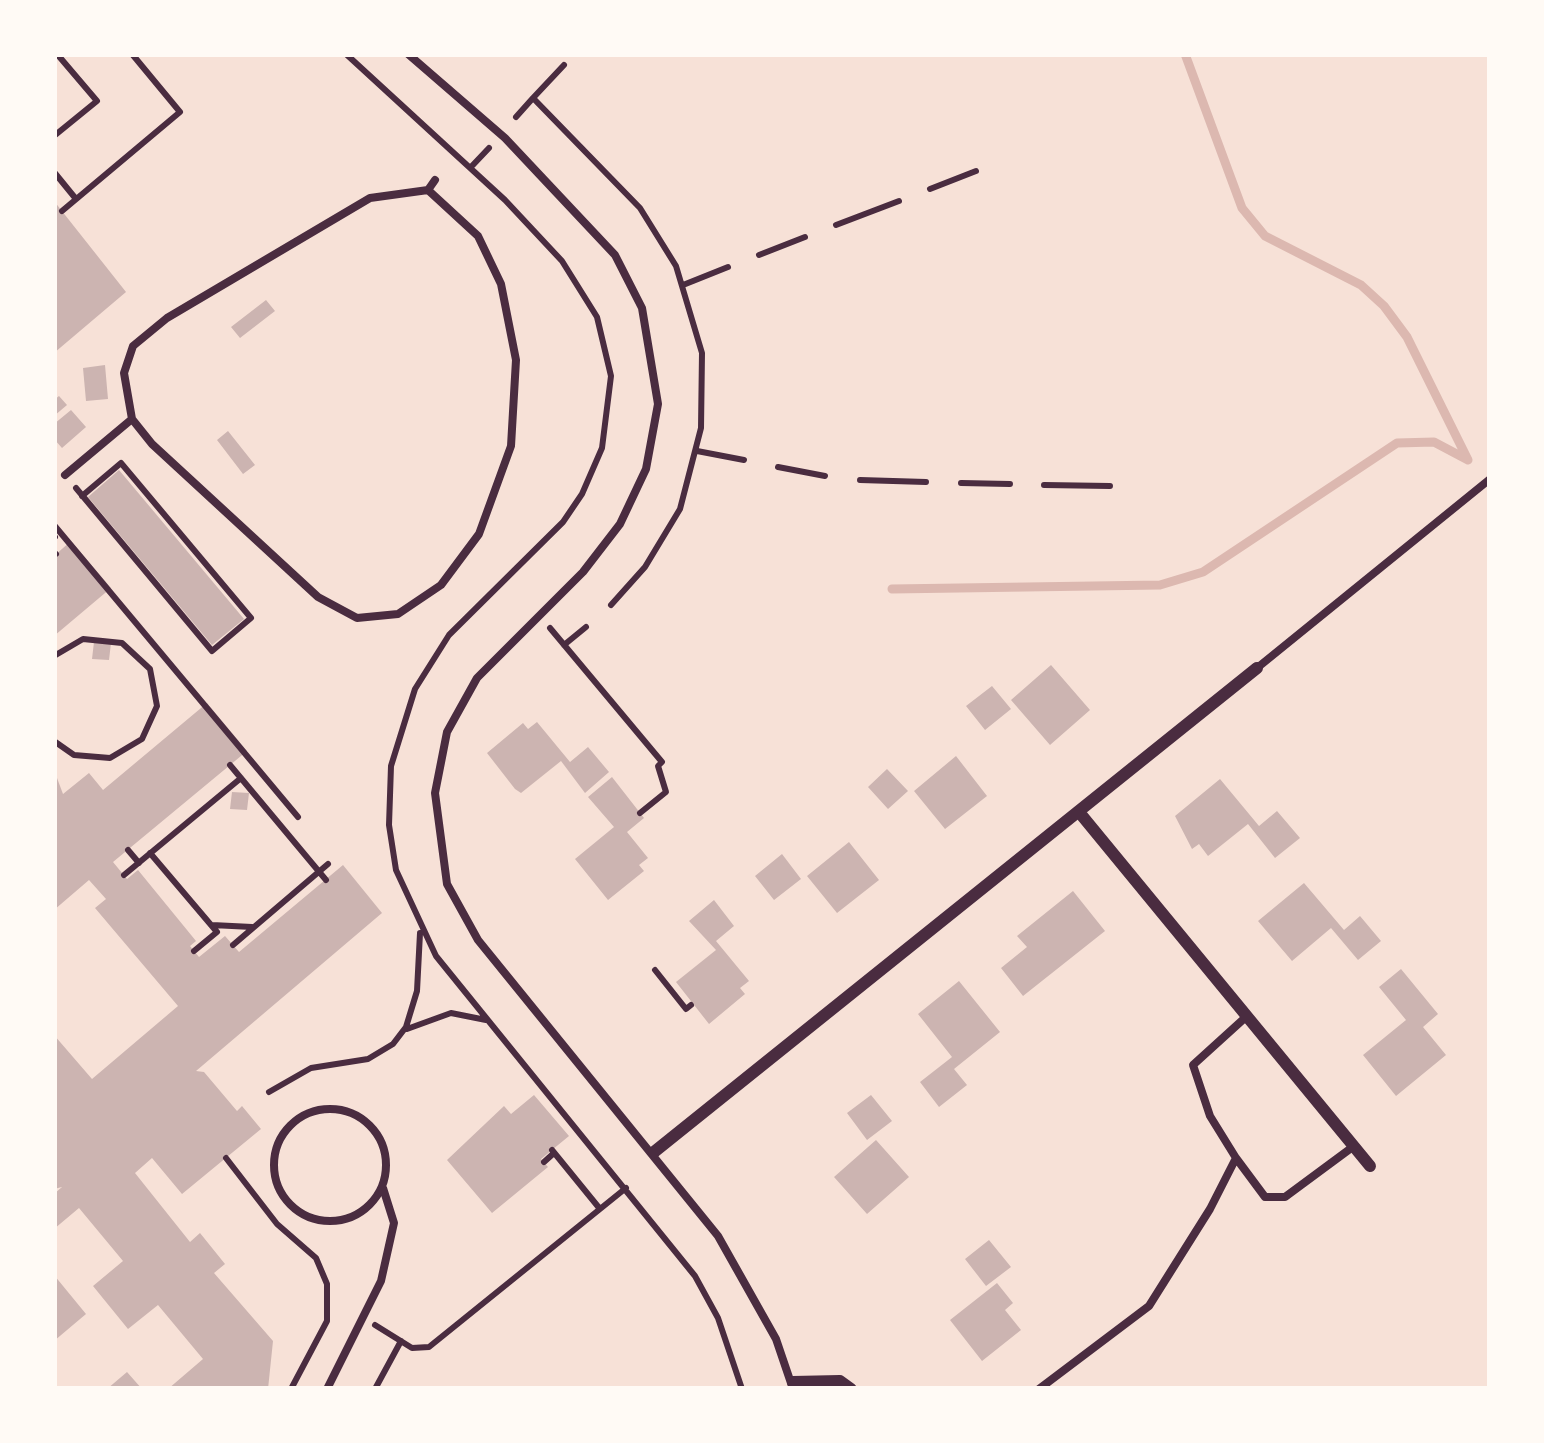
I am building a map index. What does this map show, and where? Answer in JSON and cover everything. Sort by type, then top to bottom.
[{"type":"street","points":[[654,1152],[1257,668]]},
{"type":"street","points":[[1078,812],[1370,1166]]},
{"type":"street","points":[[793,1386],[840,1381],[851,1389]]},
{"type":"lane","points":[[408,54],[505,138],[594,230],[628,278],[650,338],[658,404],[634,497],[603,548],[477,678],[447,732],[435,793],[442,866],[462,916],[654,1152],[747,1284],[793,1386]]},
{"type":"lane","points":[[428,190],[435,180]]},
{"type":"lane","points":[[428,190],[467,221],[494,266],[513,337],[517,391],[511,446],[489,514],[470,549],[428,598],[398,614],[372,620],[331,607],[152,444],[132,419],[124,373],[133,346],[152,328],[370,198],[428,190]]},
{"type":"lane","points":[[65,475],[132,419]]},
{"type":"lane","points":[[1257,668],[1490,479]]},
{"type":"lane","points":[[1247,1016],[1193,1065],[1210,1117],[1265,1197],[1285,1197],[1354,1146]]},
{"type":"lane","points":[[327,1389],[381,1281],[394,1223],[382,1186],[387,1168],[376,1131],[345,1110],[308,1112],[280,1137],[274,1173],[291,1205],[306,1216],[323,1221],[358,1214],[382,1186]]},
{"type":"lane","points":[[1039,1389],[1149,1306],[1236,1158]]},
{"type":"path","points":[[54,136],[97,101],[57,54]]},
{"type":"path","points":[[62,211],[180,112],[132,54]]},
{"type":"path","points":[[346,54],[471,167],[562,261],[590,301],[608,356],[610,414],[598,461],[563,522],[440,645],[410,703],[391,766],[389,825],[396,870],[420,929],[702,1288],[724,1331],[742,1389]]},
{"type":"path","points":[[533,98],[564,65]]},
{"type":"path","points":[[471,167],[491,145]]},
{"type":"path","points":[[929,189],[976,171]]},
{"type":"path","points":[[54,172],[76,199]]},
{"type":"path","points":[[836,225],[899,201]]},
{"type":"path","points":[[759,254],[806,237]]},
{"type":"path","points":[[683,285],[728,267]]},
{"type":"path","points":[[697,451],[744,460]]},
{"type":"path","points":[[65,475],[82,496],[212,651],[250,618],[121,463],[82,496]]},
{"type":"path","points":[[778,466],[825,476]]},
{"type":"path","points":[[860,480],[926,482]]},
{"type":"path","points":[[961,483],[1010,484]]},
{"type":"path","points":[[1044,485],[1110,486]]},
{"type":"path","points":[[54,525],[298,817]]},
{"type":"path","points":[[548,625],[662,762],[658,766],[666,792],[640,812]]},
{"type":"path","points":[[564,645],[586,627]]},
{"type":"path","points":[[54,656],[83,639],[122,643],[142,660],[157,687],[157,706],[142,740],[110,758],[92,759],[54,741]]},
{"type":"path","points":[[142,660],[156,648]]},
{"type":"path","points":[[230,765],[326,880]]},
{"type":"path","points":[[124,874],[241,778]]},
{"type":"path","points":[[128,850],[139,862]]},
{"type":"path","points":[[150,853],[217,932],[194,951]]},
{"type":"path","points":[[233,945],[328,864]]},
{"type":"path","points":[[209,923],[235,929],[255,926]]},
{"type":"path","points":[[400,1035],[417,991],[420,929]]},
{"type":"path","points":[[655,970],[686,1009],[691,1004]]},
{"type":"path","points":[[269,1092],[320,1064],[376,1055],[400,1035],[444,1014],[490,1023]]},
{"type":"path","points":[[544,1162],[553,1152],[601,1209]]},
{"type":"path","points":[[226,1158],[277,1224],[316,1258],[329,1300],[323,1330],[291,1389]]},
{"type":"path","points":[[375,1325],[419,1349],[429,1347],[626,1188]]},
{"type":"path","points":[[329,1300],[346,1310]]},
{"type":"path","points":[[375,1389],[401,1341]]},
{"type":"building","points":[[54,201],[126,292],[54,353]]},
{"type":"building","points":[[266,300],[275,311],[240,338],[231,327]]},
{"type":"building","points":[[105,365],[108,399],[86,401],[83,368]]},
{"type":"building","points":[[59,396],[67,405],[54,416],[54,400]]},
{"type":"building","points":[[71,410],[86,427],[62,448],[54,439],[54,424]]},
{"type":"building","points":[[228,431],[255,465],[243,474],[217,440]]},
{"type":"building","points":[[119,470],[244,619],[212,645],[88,497]]},
{"type":"building","points":[[71,541],[111,588],[54,636],[54,556]]},
{"type":"building","points":[[94,642],[111,643],[109,660],[92,659]]},
{"type":"building","points":[[1051,665],[1090,710],[1050,745],[1011,700]]},
{"type":"building","points":[[992,686],[1011,709],[985,730],[966,706]]},
{"type":"building","points":[[207,703],[247,751],[113,862],[127,879],[138,870],[196,941],[190,946],[199,957],[225,936],[239,952],[343,865],[382,913],[196,1071],[204,1072],[237,1111],[242,1106],[261,1129],[182,1194],[152,1158],[135,1173],[190,1242],[200,1233],[225,1264],[214,1273],[273,1341],[268,1389],[168,1389],[203,1359],[158,1305],[128,1329],[93,1286],[123,1261],[79,1208],[54,1229],[54,1194],[62,1187],[54,1189],[54,1035],[92,1079],[178,1006],[95,908],[106,899],[89,880],[54,910],[54,770],[63,794],[89,773],[103,790]]},
{"type":"building","points":[[537,722],[570,762],[588,747],[609,772],[585,793],[561,761],[521,793],[515,789],[487,753],[523,723],[528,729]]},
{"type":"building","points":[[956,756],[987,796],[945,829],[914,791]]},
{"type":"building","points":[[887,769],[908,791],[888,809],[868,787]]},
{"type":"building","points":[[612,777],[644,818],[627,832],[648,858],[639,865],[644,871],[608,900],[575,859],[614,827],[588,797]]},
{"type":"building","points":[[1220,779],[1259,826],[1277,811],[1300,838],[1275,858],[1248,824],[1208,856],[1199,844],[1192,849],[1175,816]]},
{"type":"building","points":[[232,792],[249,793],[247,810],[230,809]]},
{"type":"building","points":[[849,842],[879,880],[837,913],[807,876]]},
{"type":"building","points":[[782,854],[801,879],[774,900],[755,876]]},
{"type":"building","points":[[1304,883],[1344,930],[1360,916],[1381,941],[1358,960],[1331,928],[1292,961],[1258,921]]},
{"type":"building","points":[[1073,891],[1105,931],[1023,996],[1001,968],[1027,947],[1017,936]]},
{"type":"building","points":[[714,900],[734,926],[716,941],[749,981],[740,988],[745,994],[709,1024],[676,982],[716,950],[689,921]]},
{"type":"building","points":[[1401,969],[1438,1014],[1423,1027],[1446,1055],[1396,1096],[1363,1055],[1406,1020],[1379,987]]},
{"type":"building","points":[[959,981],[1000,1032],[954,1069],[967,1085],[939,1107],[920,1082],[952,1057],[918,1014]]},
{"type":"building","points":[[534,1095],[569,1136],[541,1159],[548,1167],[492,1213],[447,1160],[504,1106],[511,1114]]},
{"type":"building","points":[[871,1095],[892,1121],[867,1140],[847,1113]]},
{"type":"building","points":[[876,1140],[909,1177],[867,1214],[834,1177]]},
{"type":"building","points":[[989,1240],[1011,1267],[986,1286],[965,1259]]},
{"type":"building","points":[[54,1275],[86,1314],[54,1341]]},
{"type":"building","points":[[997,1283],[1013,1303],[1005,1310],[1021,1330],[982,1361],[950,1320]]},
{"type":"building","points":[[127,1372],[142,1389],[107,1389]]},
{"type":"waterway","points":[[1185,54],[1242,208],[1265,236],[1361,285],[1384,306],[1407,337],[1468,460]]},
{"type":"waterway","points":[[892,589],[1160,585],[1203,572],[1397,443],[1434,442],[1468,460]]}]
